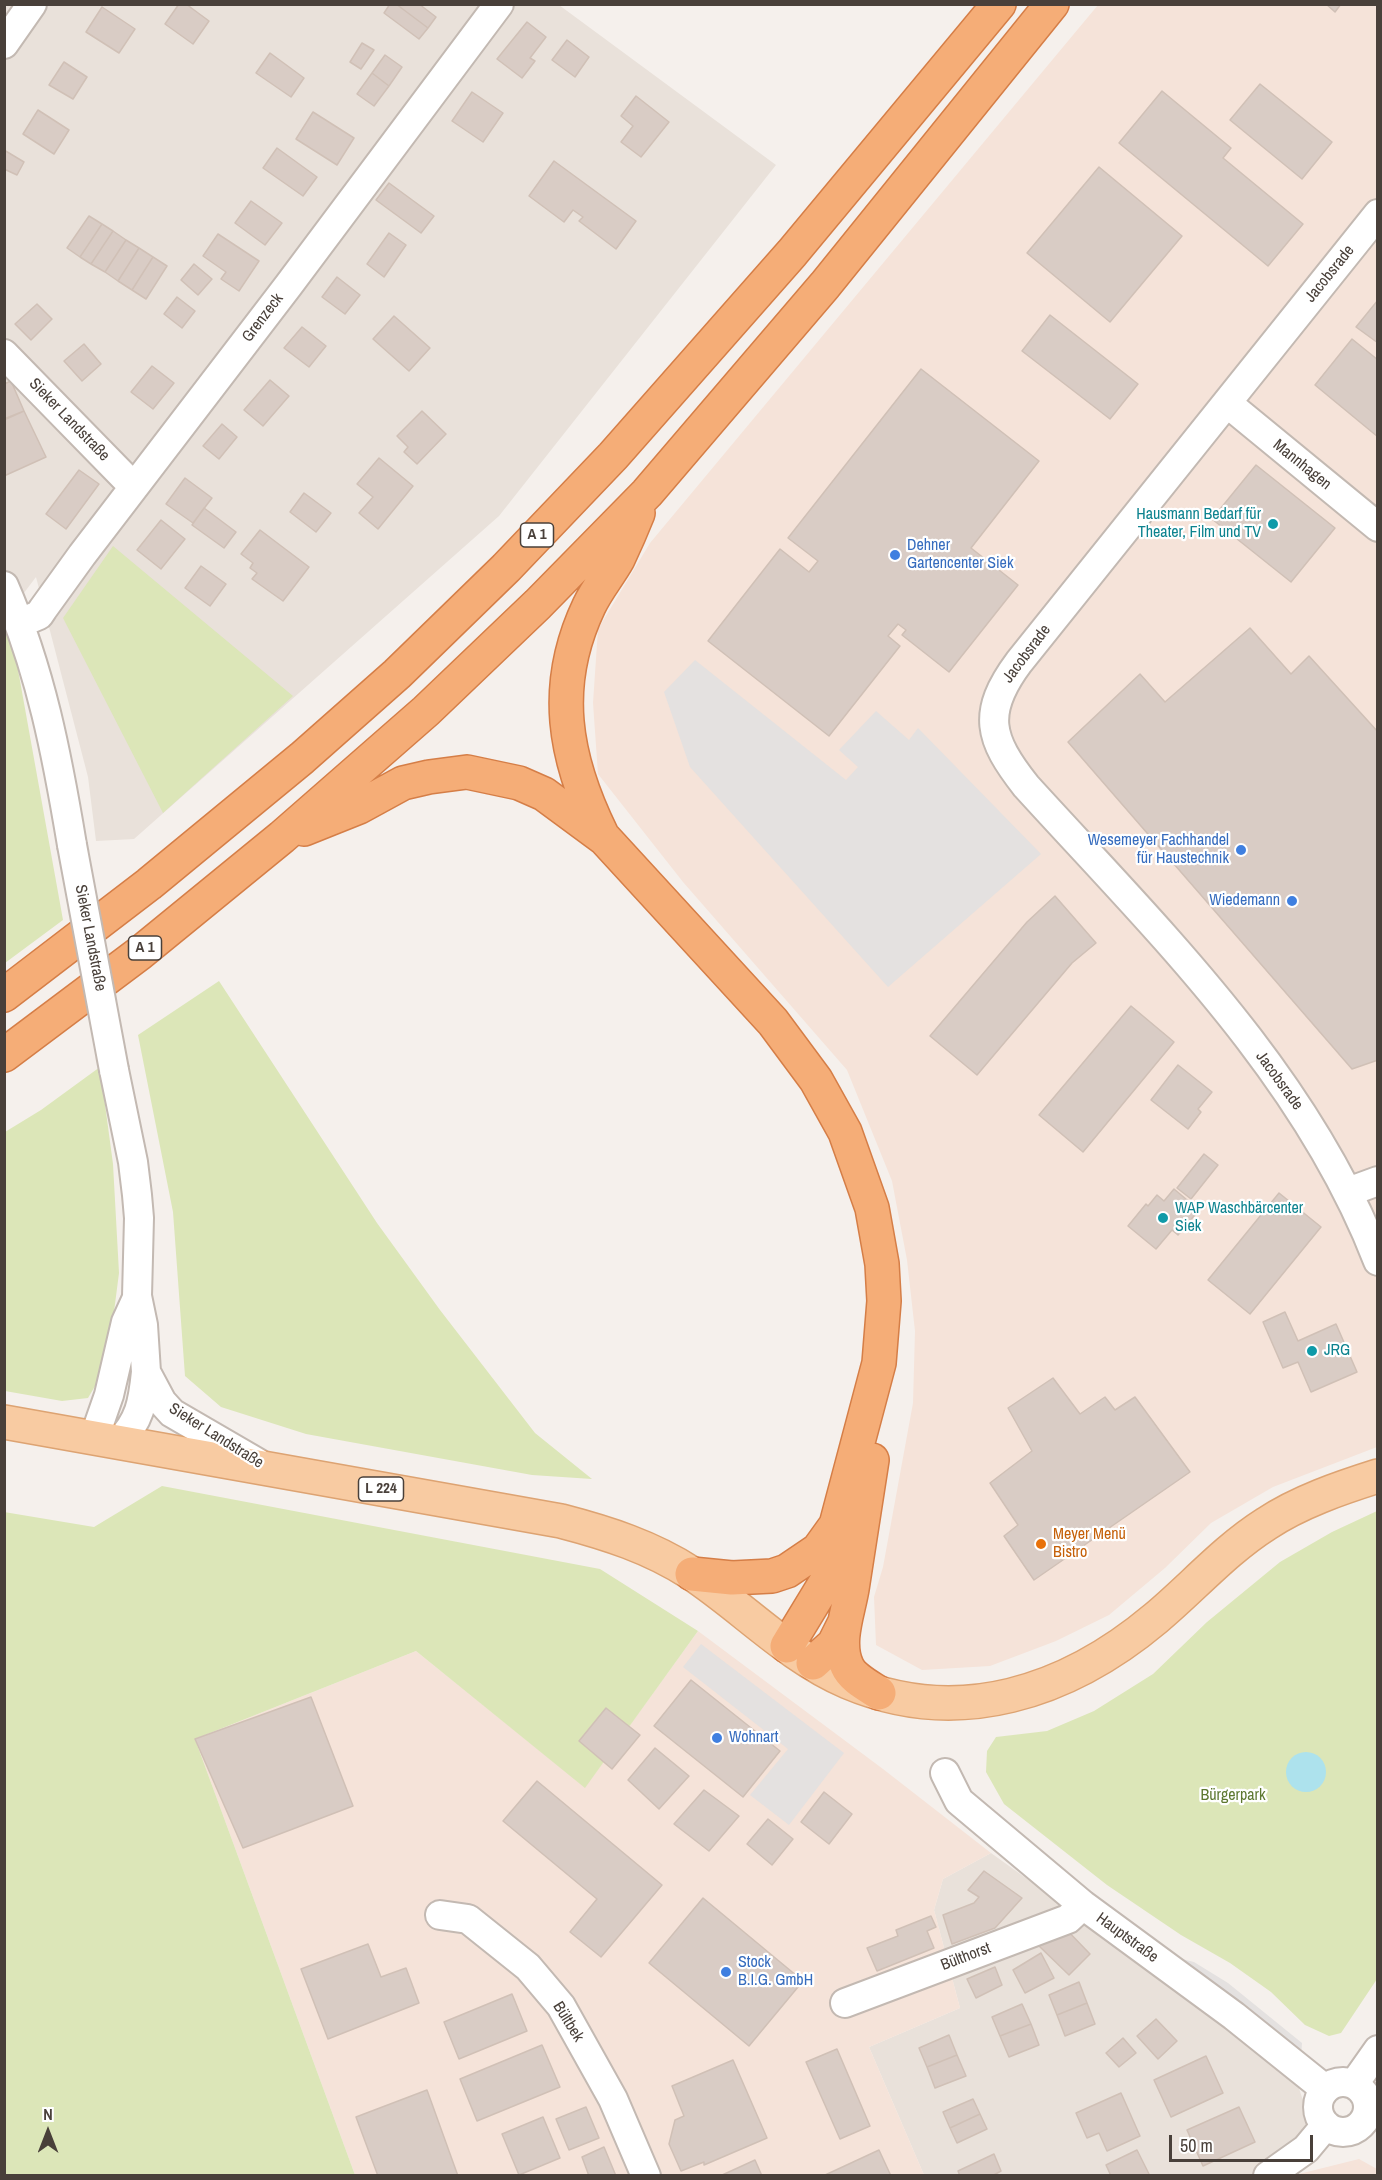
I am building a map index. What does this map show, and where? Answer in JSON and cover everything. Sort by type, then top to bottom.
[{"type":"highway","name":"A 1","points":[[4,995],[149,884],[302,758],[397,674],[506,567],[613,456],[792,253],[999,4]]},
{"type":"highway","name":"A 1","points":[[4,1055],[140,952],[282,837],[426,711],[538,604],[647,493],[825,285],[1052,4]]},
{"type":"highway","points":[[604,839],[585,800],[570,746],[566,710],[569,667],[574,643],[586,612],[618,559],[647,493]]},
{"type":"highway","points":[[282,837],[358,807],[403,783],[429,777],[466,772],[519,783],[544,794],[604,839],[773,1022],[816,1080],[855,1156],[879,1236],[884,1301],[879,1363],[881,1405],[844,1624],[843,1647],[847,1667],[861,1682],[879,1693]]},
{"type":"highway","points":[[692,1574],[732,1578],[772,1576],[787,1571],[818,1550],[836,1525],[879,1363]]},
{"type":"highway","points":[[800,1654],[849,1532],[864,1413]]},
{"type":"highway","points":[[800,1654],[834,1644],[844,1624]]},
{"type":"main road","name":"L 224","points":[[4,1422],[561,1521],[627,1540],[692,1574],[800,1654],[847,1682],[911,1701],[947,1704],[1003,1698],[1055,1682],[1108,1654],[1171,1605],[1237,1545],[1268,1522],[1311,1501],[1377,1476]]},
{"type":"street","points":[[4,44],[32,4]]},
{"type":"street","name":"Grenzeck","points":[[20,623],[39,615],[499,4]]},
{"type":"street","name":"Jacobsrade","points":[[1377,214],[1008,677],[996,702],[994,730],[1004,757],[1026,786],[1180,955],[1256,1048],[1307,1120],[1348,1192],[1377,1261]]},
{"type":"street","name":"Sieker Landstraße","points":[[4,354],[134,487]]},
{"type":"street","name":"Mannhagen","points":[[1227,403],[1377,527]]},
{"type":"street","name":"Sieker Landstraße","points":[[4,586],[20,623],[45,704],[133,1162],[137,1195],[139,1218],[137,1296],[143,1325],[146,1372],[137,1418],[128,1432],[106,1441],[109,1395],[126,1322],[137,1296]]},
{"type":"street","points":[[1348,1192],[1377,1181]]},
{"type":"street","name":"Sieker Landstraße","points":[[146,1372],[162,1402],[172,1413],[268,1469]]},
{"type":"street","name":"Hauptstraße","points":[[945,1773],[959,1801],[1083,1905],[1234,2016],[1325,2090]]},
{"type":"street","name":"Bülthorst","points":[[845,2003],[1068,1919],[1083,1905]]},
{"type":"street","name":"Bültbek","points":[[440,1915],[468,1919],[528,1967],[561,2006],[613,2099],[646,2175]]},
{"type":"street","points":[[1354,2084],[1377,2050]]},
{"type":"street","points":[[1338,2082],[1354,2084],[1364,2091],[1369,2104],[1370,2128],[1357,2128],[1347,2132],[1334,2130],[1326,2125],[1318,2112],[1318,2103],[1325,2090],[1338,2082]]},
{"type":"street","points":[[1268,2175],[1306,2149],[1326,2125]]},
{"type":"shaded area","points":[[5,5],[559,5],[776,165],[499,516],[134,839],[96,841],[88,777],[36,577],[5,618]]},
{"type":"shaded area","points":[[1098,5],[1377,5],[1377,1447],[1273,1487],[1211,1523],[1165,1568],[1109,1615],[1056,1641],[990,1666],[922,1670],[876,1645],[874,1597],[883,1567],[913,1403],[915,1331],[907,1260],[892,1181],[847,1070],[683,882],[598,774],[593,703],[598,629],[650,543]]},
{"type":"shaded area","points":[[695,660],[846,780],[858,767],[839,750],[876,711],[909,740],[918,728],[1041,854],[888,987],[690,767],[664,692]]},
{"type":"shaded area","points":[[698,1631],[991,1853],[943,1879],[934,1910],[960,2008],[869,2047],[924,2175],[355,2175],[195,1739],[416,1651],[585,1787]]},
{"type":"shaded area","points":[[701,1644],[844,1753],[789,1825],[750,1795],[788,1749],[683,1667]]},
{"type":"shaded area","points":[[991,1853],[1293,2070],[1310,2122],[1275,2175],[924,2175],[869,2047],[960,2008],[934,1910],[943,1879]]},
{"type":"shaded area","points":[[1182,1959],[1194,1962],[1228,1983],[1302,2043],[1301,2058],[1182,1967]]},
{"type":"shaded area","points":[[1359,2159],[1377,2169],[1377,2175],[1295,2175]]},
{"type":"green space","points":[[113,546],[293,696],[163,813],[63,618]]},
{"type":"green space","points":[[8,614],[63,920],[5,963],[4,618]]},
{"type":"green space","points":[[219,981],[377,1223],[440,1310],[535,1433],[592,1479],[532,1475],[306,1434],[221,1407],[185,1376],[173,1212],[138,1035]]},
{"type":"green space","points":[[100,1067],[113,1164],[119,1273],[107,1366],[88,1398],[62,1401],[5,1391],[5,1132],[41,1110]]},
{"type":"green space","points":[[162,1486],[600,1569],[698,1631],[585,1788],[416,1651],[195,1739],[355,2175],[5,2175],[4,1512],[94,1527]]},
{"type":"green space","name":"Bürgerpark","points":[[1377,1511],[1377,1979],[1341,2033],[1329,2036],[1305,2025],[1271,1992],[1230,1963],[1181,1935],[1107,1885],[1004,1804],[986,1772],[987,1751],[996,1737],[1047,1731],[1094,1711],[1153,1674],[1207,1622],[1280,1562],[1332,1532]]},
{"type":"water","points":[[1306,1752],[1314,1753],[1320,1758],[1325,1764],[1325,1780],[1320,1786],[1314,1791],[1306,1792],[1298,1791],[1292,1786],[1287,1780],[1286,1772],[1287,1764],[1292,1758],[1298,1753]]},
{"type":"building","points":[[179,4],[186,4],[209,21],[193,44],[165,24]]},
{"type":"building","points":[[390,4],[396,4],[428,28],[419,39],[384,13]]},
{"type":"building","points":[[396,4],[419,4],[436,17],[428,28]]},
{"type":"building","points":[[1326,4],[1341,4],[1335,12]]},
{"type":"building","points":[[102,7],[135,29],[119,53],[86,32]]},
{"type":"building","points":[[527,22],[546,37],[530,58],[535,61],[522,78],[497,59]]},
{"type":"building","points":[[567,40],[589,57],[575,77],[552,60]]},
{"type":"building","points":[[362,43],[374,50],[361,69],[350,62]]},
{"type":"building","points":[[270,53],[304,78],[291,97],[256,73]]},
{"type":"building","points":[[385,55],[402,67],[389,86],[372,73]]},
{"type":"building","points":[[64,62],[87,77],[73,99],[49,85]]},
{"type":"building","points":[[372,73],[389,86],[374,106],[357,94]]},
{"type":"building","points":[[1260,84],[1332,142],[1302,179],[1230,120]]},
{"type":"building","points":[[1162,91],[1231,148],[1223,158],[1303,224],[1268,266],[1119,143]]},
{"type":"building","points":[[472,92],[503,113],[483,142],[452,121]]},
{"type":"building","points":[[636,96],[669,122],[641,157],[621,142],[633,126],[621,116]]},
{"type":"building","points":[[38,110],[69,130],[54,154],[23,134]]},
{"type":"building","points":[[313,112],[354,138],[337,165],[296,139]]},
{"type":"building","points":[[277,148],[317,177],[303,196],[263,168]]},
{"type":"building","points":[[4,150],[24,162],[17,175],[4,169]]},
{"type":"building","points":[[554,161],[636,221],[616,249],[579,221],[583,217],[573,210],[564,222],[529,196]]},
{"type":"building","points":[[1099,167],[1182,236],[1110,322],[1027,253]]},
{"type":"building","points":[[389,183],[434,216],[421,233],[376,200]]},
{"type":"building","points":[[251,201],[282,223],[265,245],[235,223]]},
{"type":"building","points":[[89,216],[102,224],[80,257],[67,248]]},
{"type":"building","points":[[102,224],[113,231],[91,264],[80,257]]},
{"type":"building","points":[[113,231],[126,240],[105,272],[91,264]]},
{"type":"building","points":[[389,233],[406,245],[384,277],[367,264]]},
{"type":"building","points":[[218,234],[259,261],[239,291],[221,279],[226,272],[203,256]]},
{"type":"building","points":[[126,240],[139,248],[118,281],[105,272]]},
{"type":"building","points":[[139,248],[153,257],[132,290],[118,281]]},
{"type":"building","points":[[153,257],[167,266],[146,299],[132,290]]},
{"type":"building","points":[[194,264],[212,279],[198,295],[181,280]]},
{"type":"building","points":[[337,277],[360,295],[345,314],[322,297]]},
{"type":"building","points":[[177,297],[195,311],[182,328],[164,314]]},
{"type":"building","points":[[1378,300],[1378,343],[1356,327]]},
{"type":"building","points":[[37,304],[52,319],[31,340],[15,324]]},
{"type":"building","points":[[1050,315],[1138,384],[1110,419],[1022,351]]},
{"type":"building","points":[[394,316],[430,348],[409,371],[373,339]]},
{"type":"building","points":[[302,327],[326,346],[309,367],[284,348]]},
{"type":"building","points":[[1352,339],[1378,360],[1378,437],[1315,385]]},
{"type":"building","points":[[84,344],[101,364],[82,381],[64,361]]},
{"type":"building","points":[[152,366],[174,383],[153,409],[131,392]]},
{"type":"building","name":"Dehner Gartencenter Siek","points":[[921,369],[1039,461],[971,548],[1018,585],[949,672],[902,635],[906,630],[898,624],[888,636],[900,646],[829,736],[708,641],[780,549],[809,572],[818,561],[788,538]]},
{"type":"building","points":[[270,380],[289,396],[263,426],[244,410]]},
{"type":"building","points":[[11,381],[24,411],[4,419],[4,384]]},
{"type":"building","points":[[24,411],[46,457],[4,476],[4,420]]},
{"type":"building","points":[[422,411],[446,434],[417,464],[404,452],[408,447],[397,436]]},
{"type":"building","points":[[222,424],[237,437],[219,459],[203,446]]},
{"type":"building","points":[[379,458],[413,486],[378,529],[359,513],[373,497],[357,484]]},
{"type":"building","name":"Hausmann Bedarf für Theater, Film und TV","points":[[1256,465],[1335,528],[1291,582],[1212,519]]},
{"type":"building","points":[[79,470],[99,484],[66,529],[46,514]]},
{"type":"building","points":[[185,478],[212,498],[193,523],[166,504]]},
{"type":"building","points":[[304,493],[331,513],[316,532],[290,512]]},
{"type":"building","points":[[204,508],[236,532],[224,548],[192,525]]},
{"type":"building","points":[[161,520],[185,539],[161,569],[137,550]]},
{"type":"building","points":[[260,530],[309,567],[283,601],[252,579],[257,573],[250,568],[253,563],[241,554]]},
{"type":"building","points":[[201,566],[226,584],[210,606],[185,588]]},
{"type":"building","name":"Wiedemann","points":[[1250,628],[1291,674],[1309,656],[1378,732],[1378,1060],[1352,1069],[1068,742],[1140,674],[1165,702]]},
{"type":"building","points":[[1055,896],[1096,943],[1072,963],[977,1075],[930,1036],[1027,922]]},
{"type":"building","points":[[1131,1006],[1174,1042],[1083,1152],[1039,1115]]},
{"type":"building","points":[[1178,1065],[1212,1092],[1198,1109],[1201,1112],[1188,1129],[1151,1100]]},
{"type":"building","points":[[1204,1154],[1218,1165],[1191,1199],[1177,1188]]},
{"type":"building","name":"WAP Waschbärcenter Siek","points":[[1174,1189],[1199,1210],[1178,1235],[1172,1230],[1156,1249],[1128,1226],[1146,1204],[1148,1206],[1157,1195],[1164,1201]]},
{"type":"building","points":[[1279,1193],[1321,1227],[1250,1314],[1208,1280]]},
{"type":"building","name":"JRG","points":[[1285,1312],[1298,1341],[1336,1324],[1357,1372],[1311,1392],[1298,1362],[1283,1368],[1263,1322]]},
{"type":"building","points":[[1053,1378],[1080,1414],[1105,1397],[1115,1410],[1135,1397],[1190,1472],[1034,1580],[1004,1536],[1018,1525],[990,1483],[1032,1451],[1008,1408]]},
{"type":"building","name":"Wohnart","points":[[691,1680],[780,1751],[743,1797],[654,1726]]},
{"type":"building","points":[[311,1697],[353,1806],[243,1848],[195,1739]]},
{"type":"building","points":[[606,1708],[640,1735],[612,1769],[579,1741]]},
{"type":"building","points":[[655,1748],[689,1776],[659,1809],[628,1780]]},
{"type":"building","points":[[537,1781],[662,1885],[601,1957],[570,1932],[597,1899],[503,1821]]},
{"type":"building","points":[[704,1790],[739,1816],[709,1851],[674,1824]]},
{"type":"building","points":[[824,1792],[852,1814],[829,1844],[801,1822]]},
{"type":"building","points":[[768,1819],[793,1839],[772,1865],[747,1844]]},
{"type":"building","points":[[984,1871],[1022,1898],[995,1928],[952,1944],[943,1915],[974,1903],[979,1897],[968,1890]]},
{"type":"building","name":"Stock B.I.G. GmbH","points":[[703,1898],[803,1981],[749,2046],[649,1963]]},
{"type":"building","points":[[931,1916],[936,1927],[927,1931],[934,1948],[877,1971],[867,1948],[898,1936],[896,1930]]},
{"type":"building","points":[[1061,1924],[1090,1954],[1069,1975],[1039,1946]]},
{"type":"building","points":[[368,1944],[381,1977],[406,1968],[419,2003],[328,2039],[301,1969]]},
{"type":"building","points":[[1041,1953],[1054,1978],[1025,1993],[1013,1970]]},
{"type":"building","points":[[995,1967],[1002,1985],[976,1998],[967,1979]]},
{"type":"building","points":[[1079,1982],[1087,2003],[1057,2015],[1049,1995]]},
{"type":"building","points":[[512,1994],[527,2031],[459,2059],[444,2022]]},
{"type":"building","points":[[1087,2003],[1095,2024],[1065,2036],[1057,2015]]},
{"type":"building","points":[[1022,2004],[1031,2024],[1000,2036],[992,2017]]},
{"type":"building","points":[[1156,2019],[1177,2041],[1158,2059],[1137,2036]]},
{"type":"building","points":[[1031,2024],[1039,2045],[1009,2057],[1000,2036]]},
{"type":"building","points":[[949,2035],[957,2055],[927,2067],[919,2048]]},
{"type":"building","points":[[1123,2038],[1136,2053],[1119,2067],[1106,2053]]},
{"type":"building","points":[[542,2045],[560,2087],[477,2121],[460,2079]]},
{"type":"building","points":[[837,2049],[870,2126],[840,2139],[806,2062]]},
{"type":"building","points":[[957,2055],[966,2076],[935,2088],[927,2067]]},
{"type":"building","points":[[1206,2056],[1223,2093],[1171,2117],[1154,2080]]},
{"type":"building","points":[[733,2060],[767,2138],[704,2165],[704,2162],[681,2171],[669,2144],[675,2120],[684,2116],[672,2086]]},
{"type":"building","points":[[427,2090],[458,2176],[378,2176],[356,2117]]},
{"type":"building","points":[[1121,2093],[1140,2136],[1107,2151],[1099,2133],[1087,2138],[1076,2113]]},
{"type":"building","points":[[973,2099],[980,2114],[950,2128],[943,2112]]},
{"type":"building","points":[[586,2107],[599,2138],[569,2150],[556,2119]]},
{"type":"building","points":[[1239,2107],[1255,2142],[1203,2166],[1187,2130]]},
{"type":"building","points":[[980,2114],[987,2129],[957,2143],[950,2128]]},
{"type":"building","points":[[543,2117],[560,2158],[519,2175],[502,2134]]},
{"type":"building","points":[[604,2147],[616,2176],[589,2176],[582,2157]]},
{"type":"building","points":[[879,2150],[891,2176],[823,2176]]},
{"type":"building","points":[[1137,2150],[1150,2176],[1111,2176],[1106,2165]]},
{"type":"building","points":[[994,2154],[1001,2171],[992,2176],[960,2176],[958,2171]]},
{"type":"building","points":[[755,2160],[762,2176],[720,2176]]},
{"type":"place","name":"Hausmann Bedarf für Theater, Film und TV","points":[[1273,524]]},
{"type":"place","name":"Dehner Gartencenter Siek","points":[[895,555]]},
{"type":"place","name":"Wesemeyer Fachhandel für Haustechnik","points":[[1241,850]]},
{"type":"place","name":"Wiedemann","points":[[1292,901]]},
{"type":"place","name":"WAP Waschbärcenter Siek","points":[[1163,1218]]},
{"type":"place","name":"JRG","points":[[1312,1351]]},
{"type":"place","name":"Meyer Menü Bistro","points":[[1041,1544]]},
{"type":"place","name":"Wohnart","points":[[717,1738]]},
{"type":"place","name":"Stock B.I.G. GmbH","points":[[726,1972]]}]
